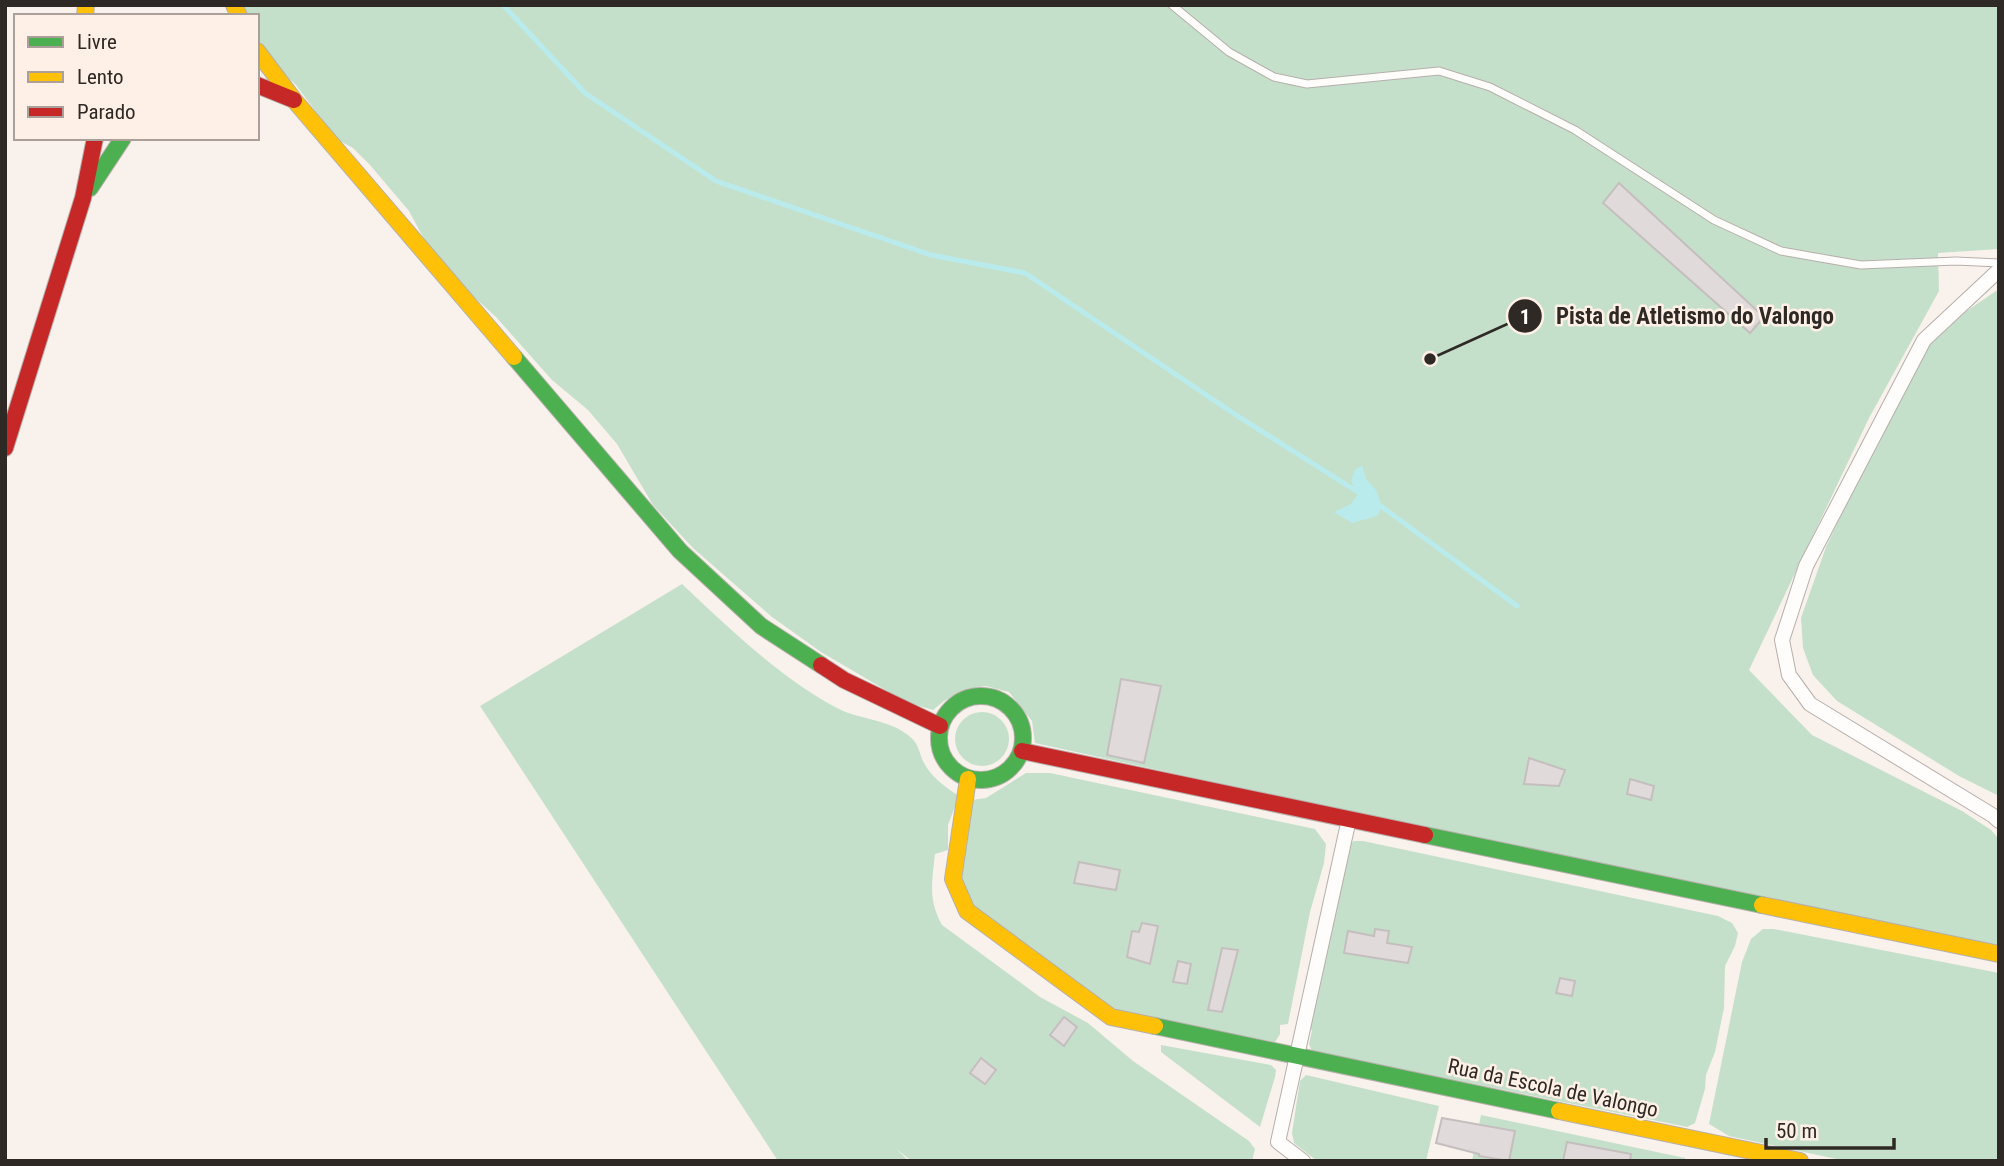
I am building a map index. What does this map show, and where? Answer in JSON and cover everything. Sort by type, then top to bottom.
[{"type":"street","points":[[259,54],[294,100],[680,551],[761,626],[844,680],[940,726]]},
{"type":"street","points":[[259,87],[294,100]]},
{"type":"street","points":[[5,449],[83,198],[95,140]]},
{"type":"street","points":[[83,198],[122,140]]},
{"type":"street","points":[[1999,270],[1924,340],[1806,565],[1782,640],[1789,676],[1810,704],[1999,821]]},
{"type":"street","points":[[966,698],[993,698],[1005,703],[1021,724],[1022,751],[1016,763],[995,779],[968,779],[956,774],[940,753],[940,726],[946,714],[966,698]]},
{"type":"street","points":[[1022,751],[1999,954]]},
{"type":"street","name":"Rua da Escola de Valongo","points":[[968,779],[953,879],[967,911],[1111,1017],[1800,1161]]},
{"type":"street","points":[[1303,1161],[1278,1142],[1349,819]]},
{"type":"lane","points":[[1172,5],[1228,52],[1274,77],[1307,84],[1439,71],[1490,87],[1575,130],[1714,220],[1781,251],[1861,265],[1956,261],[1999,263]]},
{"type":"green space","points":[[241,5],[1999,5],[1999,249],[1938,253],[1939,291],[1869,418],[1749,670],[1812,735],[1962,811],[1991,830],[1999,839],[1999,954],[1035,743],[1032,721],[1009,692],[986,686],[966,689],[933,710],[906,702],[821,652],[772,617],[693,548],[653,505],[617,444],[588,410],[552,380],[496,317],[464,288],[423,237],[409,211],[370,165],[353,148],[336,139],[296,85],[259,51],[259,14],[243,14]]},
{"type":"green space","points":[[1999,289],[1999,796],[1959,776],[1837,701],[1813,675],[1803,648],[1801,618],[1826,547],[1924,340]]},
{"type":"green space","points":[[682,584],[793,681],[843,711],[897,728],[910,737],[917,745],[930,772],[959,796],[948,825],[948,850],[935,854],[933,899],[942,925],[1040,997],[1088,1023],[1133,1061],[1249,1141],[1255,1149],[1252,1161],[912,1161],[896,1149],[909,1161],[778,1161],[480,706]]},
{"type":"green space","points":[[982,712],[1001,720],[1009,739],[1001,758],[982,766],[963,758],[955,739],[963,720]]},
{"type":"green space","points":[[1026,773],[1050,773],[1315,829],[1326,844],[1324,863],[1310,912],[1288,1024],[1280,1025],[1280,1034],[1275,1042],[1116,1011],[967,911],[953,879],[965,801],[986,798]]},
{"type":"green space","points":[[1354,841],[1718,916],[1732,923],[1738,933],[1725,966],[1724,1008],[1695,1123],[1687,1127],[1312,1051],[1309,1044],[1312,1030],[1303,1026],[1342,850]]},
{"type":"green space","points":[[1763,929],[1999,973],[1999,1161],[1846,1161],[1729,1136],[1709,1124],[1742,962],[1751,939]]},
{"type":"green space","points":[[1161,1045],[1271,1065],[1276,1070],[1275,1077],[1260,1127],[1161,1052]]},
{"type":"green space","points":[[1306,1075],[1439,1106],[1426,1161],[1317,1161],[1294,1143],[1292,1133],[1300,1081]]},
{"type":"green space","points":[[1481,1115],[1685,1158],[1684,1161],[1472,1161]]},
{"type":"water","points":[[1362,465],[1366,479],[1376,490],[1382,507],[1377,516],[1352,523],[1334,512],[1351,504],[1358,494],[1351,481],[1355,470]]},
{"type":"building","points":[[1619,183],[1764,317],[1750,333],[1603,203]]},
{"type":"building","points":[[1121,679],[1161,686],[1144,763],[1107,755]]},
{"type":"building","points":[[1529,758],[1565,770],[1559,786],[1524,784]]},
{"type":"building","points":[[1630,779],[1654,786],[1651,800],[1627,794]]},
{"type":"building","points":[[1079,862],[1120,870],[1116,890],[1074,883]]},
{"type":"building","points":[[1142,923],[1158,926],[1150,964],[1127,957],[1132,931],[1139,932]]},
{"type":"building","points":[[1375,929],[1389,931],[1387,943],[1412,947],[1408,963],[1344,953],[1348,931],[1374,936]]},
{"type":"building","points":[[1222,948],[1238,950],[1222,1012],[1208,1010]]},
{"type":"building","points":[[1178,961],[1191,964],[1187,984],[1173,982]]},
{"type":"building","points":[[1560,978],[1575,981],[1572,996],[1556,993]]},
{"type":"building","points":[[1064,1017],[1077,1027],[1064,1046],[1050,1035]]},
{"type":"building","points":[[981,1058],[996,1070],[985,1084],[970,1073]]},
{"type":"building","points":[[1442,1118],[1515,1131],[1509,1161],[1479,1156],[1436,1143]]},
{"type":"building","points":[[1567,1142],[1631,1154],[1630,1161],[1563,1161]]},
{"type":"waterway","points":[[503,5],[585,93],[716,181],[931,255],[1025,273],[1239,417],[1361,494]]},
{"type":"waterway","points":[[1378,504],[1517,606]]},
{"type":"traffic: fast","points":[[90,188],[122,140]]},
{"type":"traffic: fast","points":[[514,357],[680,551],[761,626],[821,665]]},
{"type":"traffic: fast","points":[[973,696],[989,696],[1005,703],[1016,714],[1023,730],[1023,738],[1020,754],[1011,768],[989,780],[973,780],[957,773],[946,762],[939,746],[939,730],[946,714],[957,703],[973,696]]},
{"type":"traffic: fast","points":[[1425,835],[1762,905]]},
{"type":"traffic: fast","points":[[1155,1026],[1559,1111]]},
{"type":"traffic: slow","points":[[85,14],[86,5]]},
{"type":"traffic: slow","points":[[234,5],[238,14]]},
{"type":"traffic: slow","points":[[259,54],[294,100],[514,357]]},
{"type":"traffic: slow","points":[[968,779],[953,879],[967,911],[1111,1017],[1155,1026]]},
{"type":"traffic: slow","points":[[1762,905],[1999,954]]},
{"type":"traffic: slow","points":[[1559,1111],[1800,1161]]},
{"type":"traffic: jam","points":[[259,86],[294,100]]},
{"type":"traffic: jam","points":[[5,448],[83,198],[95,140]]},
{"type":"traffic: jam","points":[[821,665],[844,680],[940,726]]},
{"type":"traffic: jam","points":[[1022,751],[1425,835]]},
{"type":"place","name":"Pista de Atletismo do Valongo","points":[[1430,359]]}]
